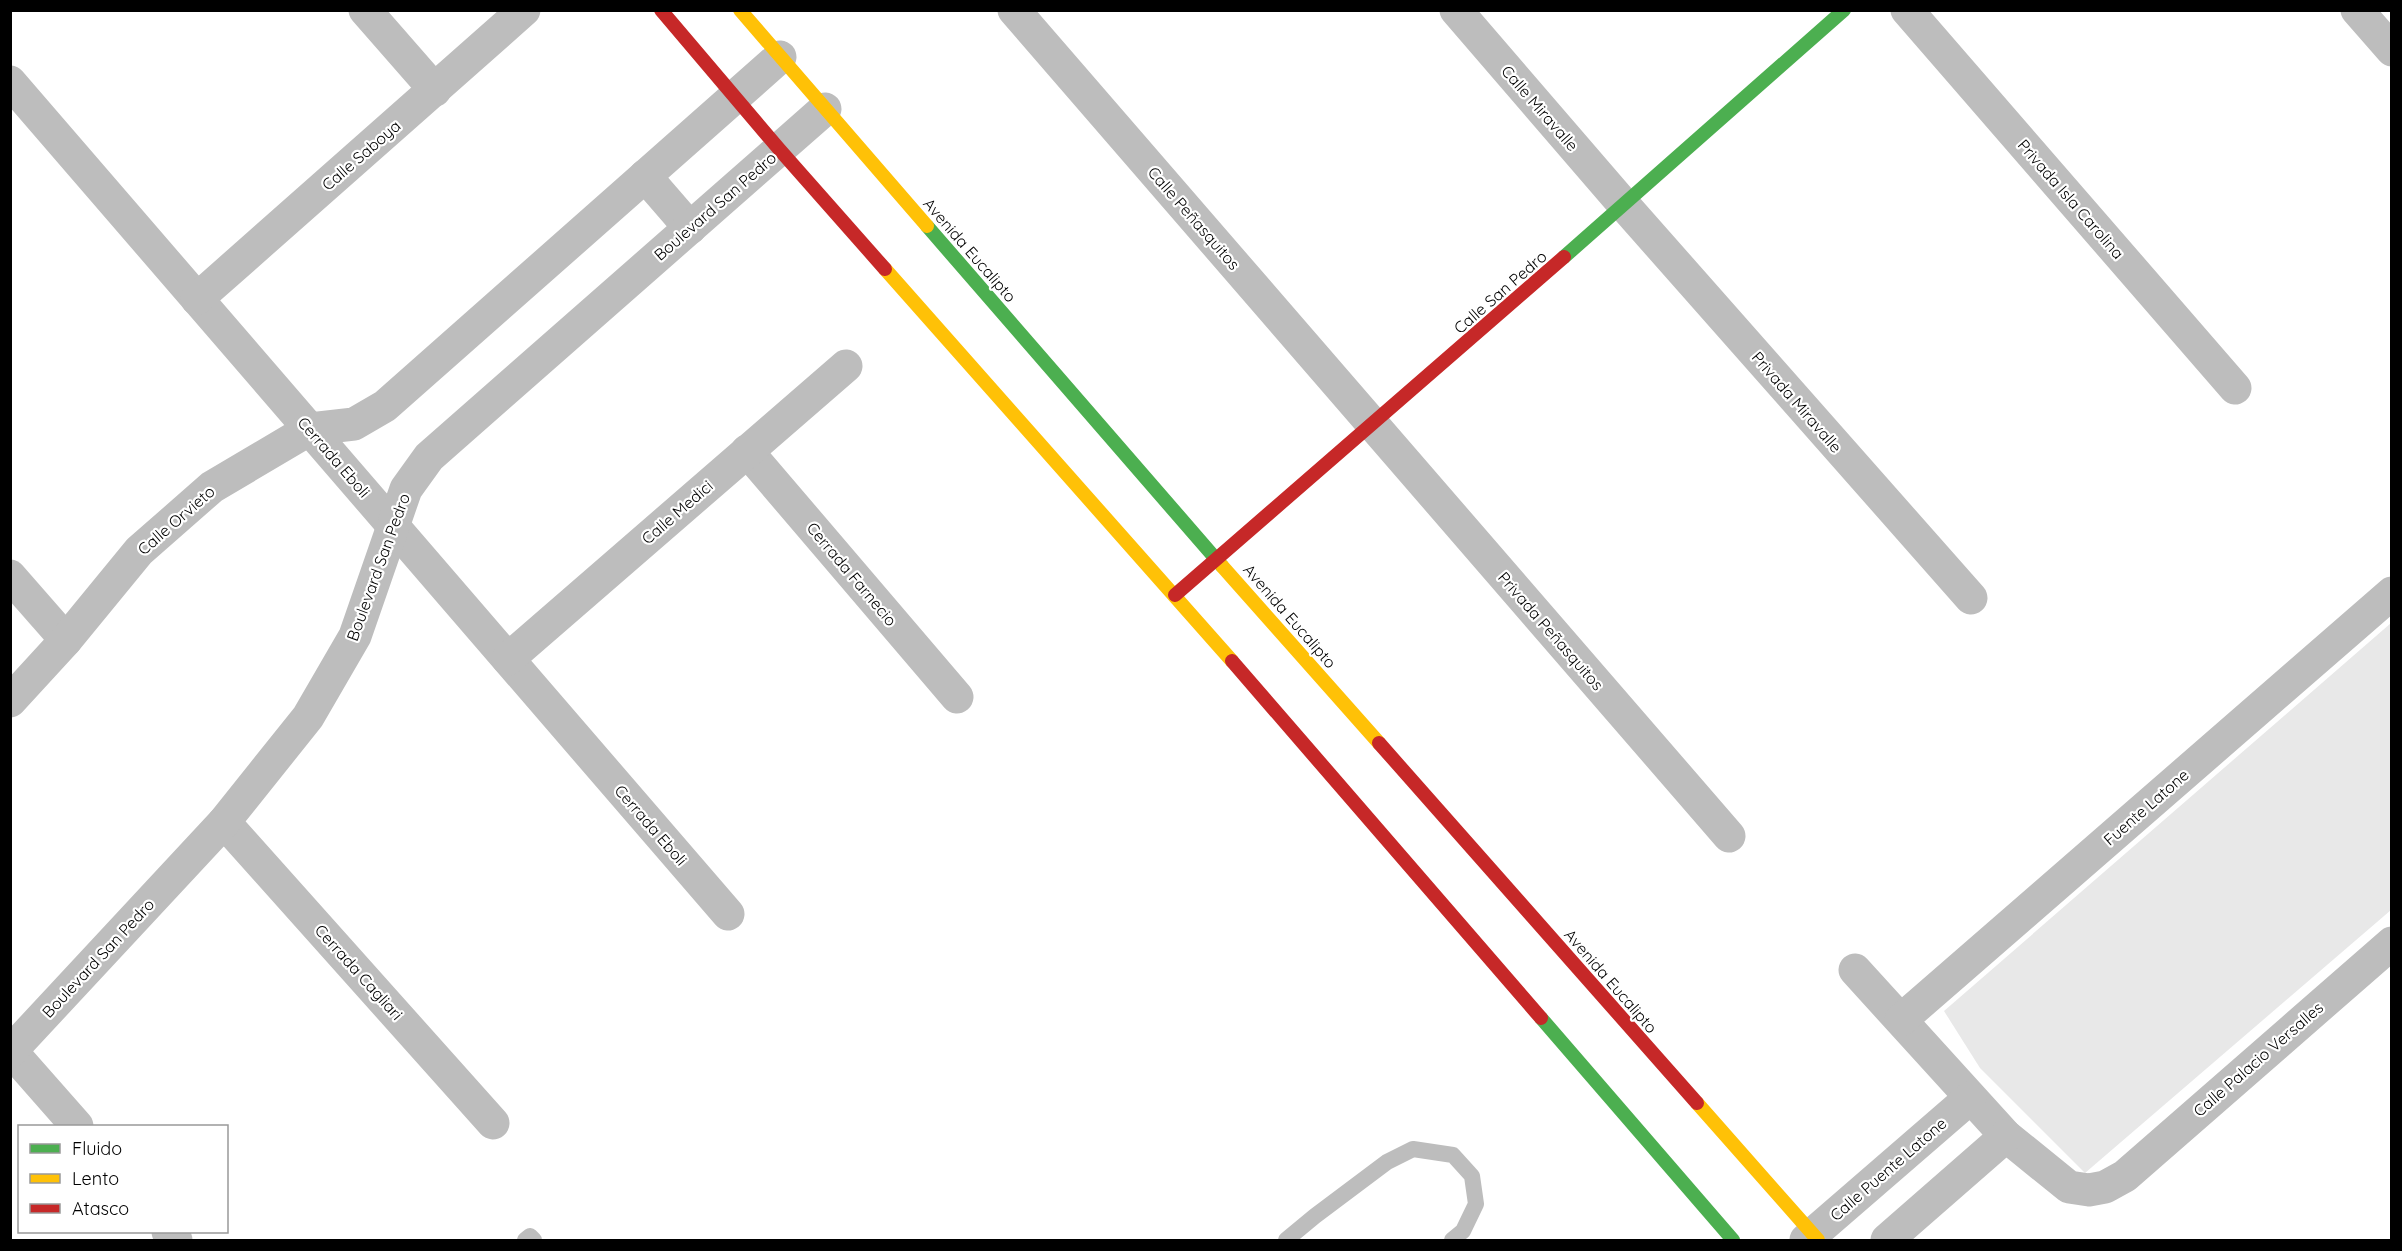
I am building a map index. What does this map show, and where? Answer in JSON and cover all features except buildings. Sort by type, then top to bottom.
[{"type":"street","points":[[365,10],[435,90]]},
{"type":"street","name":"Calle Saboya","points":[[197,299],[524,10]]},
{"type":"street","points":[[661,10],[779,149],[1175,596],[1733,1240]]},
{"type":"street","name":"Avenida Eucalipto","points":[[740,10],[1217,560],[1812,1238]]},
{"type":"street","name":"Calle Peñasquitos","points":[[1014,10],[1373,425]]},
{"type":"street","name":"Calle Miravalle","points":[[1456,10],[1624,205]]},
{"type":"street","name":"Calle San Pedro","points":[[1175,596],[1373,425],[1844,10]]},
{"type":"street","name":"Privada Isla Carolina","points":[[1907,10],[2235,388]]},
{"type":"street","points":[[2357,10],[2391,50]]},
{"type":"street","points":[[310,429],[354,424],[385,406],[780,57]]},
{"type":"street","name":"Cerrada Eboli","points":[[10,82],[728,914]]},
{"type":"street","name":"Boulevard San Pedro","points":[[11,1051],[224,822],[308,717],[355,636],[406,489],[429,457],[825,109]]},
{"type":"street","points":[[645,176],[690,228]]},
{"type":"street","name":"Privada Miravalle","points":[[1624,205],[1971,598]]},
{"type":"street","name":"Calle Medici","points":[[508,659],[846,366]]},
{"type":"street","name":"Privada Peñasquitos","points":[[1373,425],[1729,836]]},
{"type":"street","name":"Calle Orvieto","points":[[10,701],[66,640],[139,551],[212,487],[310,429]]},
{"type":"street","name":"Cerrada Farnecio","points":[[747,451],[957,697]]},
{"type":"street","points":[[10,576],[66,640]]},
{"type":"street","name":"Fuente Latone","points":[[1901,1020],[2391,593]]},
{"type":"street","name":"Cerrada Cagliari","points":[[224,822],[493,1123]]},
{"type":"street","name":"Calle Palacio Versalles","points":[[2006,1136],[2069,1187],[2089,1190],[2105,1187],[2125,1176],[2391,943]]},
{"type":"street","points":[[1855,970],[2006,1136],[1887,1240]]},
{"type":"street","points":[[11,1051],[76,1125]]},
{"type":"street","name":"Calle Puente Latone","points":[[1812,1238],[1970,1098]]},
{"type":"lane","points":[[1286,1240],[1315,1215],[1387,1162],[1413,1149],[1453,1155],[1472,1176],[1476,1204],[1463,1231],[1452,1240]]},
{"type":"lane","points":[[525,1240],[530,1236],[534,1240]]},
{"type":"shaded area","points":[[2391,623],[2391,910],[2085,1173],[1980,1068],[1944,1011]]},
{"type":"traffic: fast","points":[[1564,257],[1844,10]]},
{"type":"traffic: fast","points":[[927,226],[1222,566]]},
{"type":"traffic: fast","points":[[1541,1018],[1733,1240]]},
{"type":"traffic: slow","points":[[740,10],[927,226]]},
{"type":"traffic: slow","points":[[885,269],[1232,661]]},
{"type":"traffic: slow","points":[[1222,566],[1379,743]]},
{"type":"traffic: slow","points":[[1697,1103],[1818,1240]]},
{"type":"traffic: jam","points":[[661,10],[885,269]]},
{"type":"traffic: jam","points":[[1175,595],[1564,257]]},
{"type":"traffic: jam","points":[[1232,661],[1541,1018]]},
{"type":"traffic: jam","points":[[1379,743],[1697,1103]]}]
